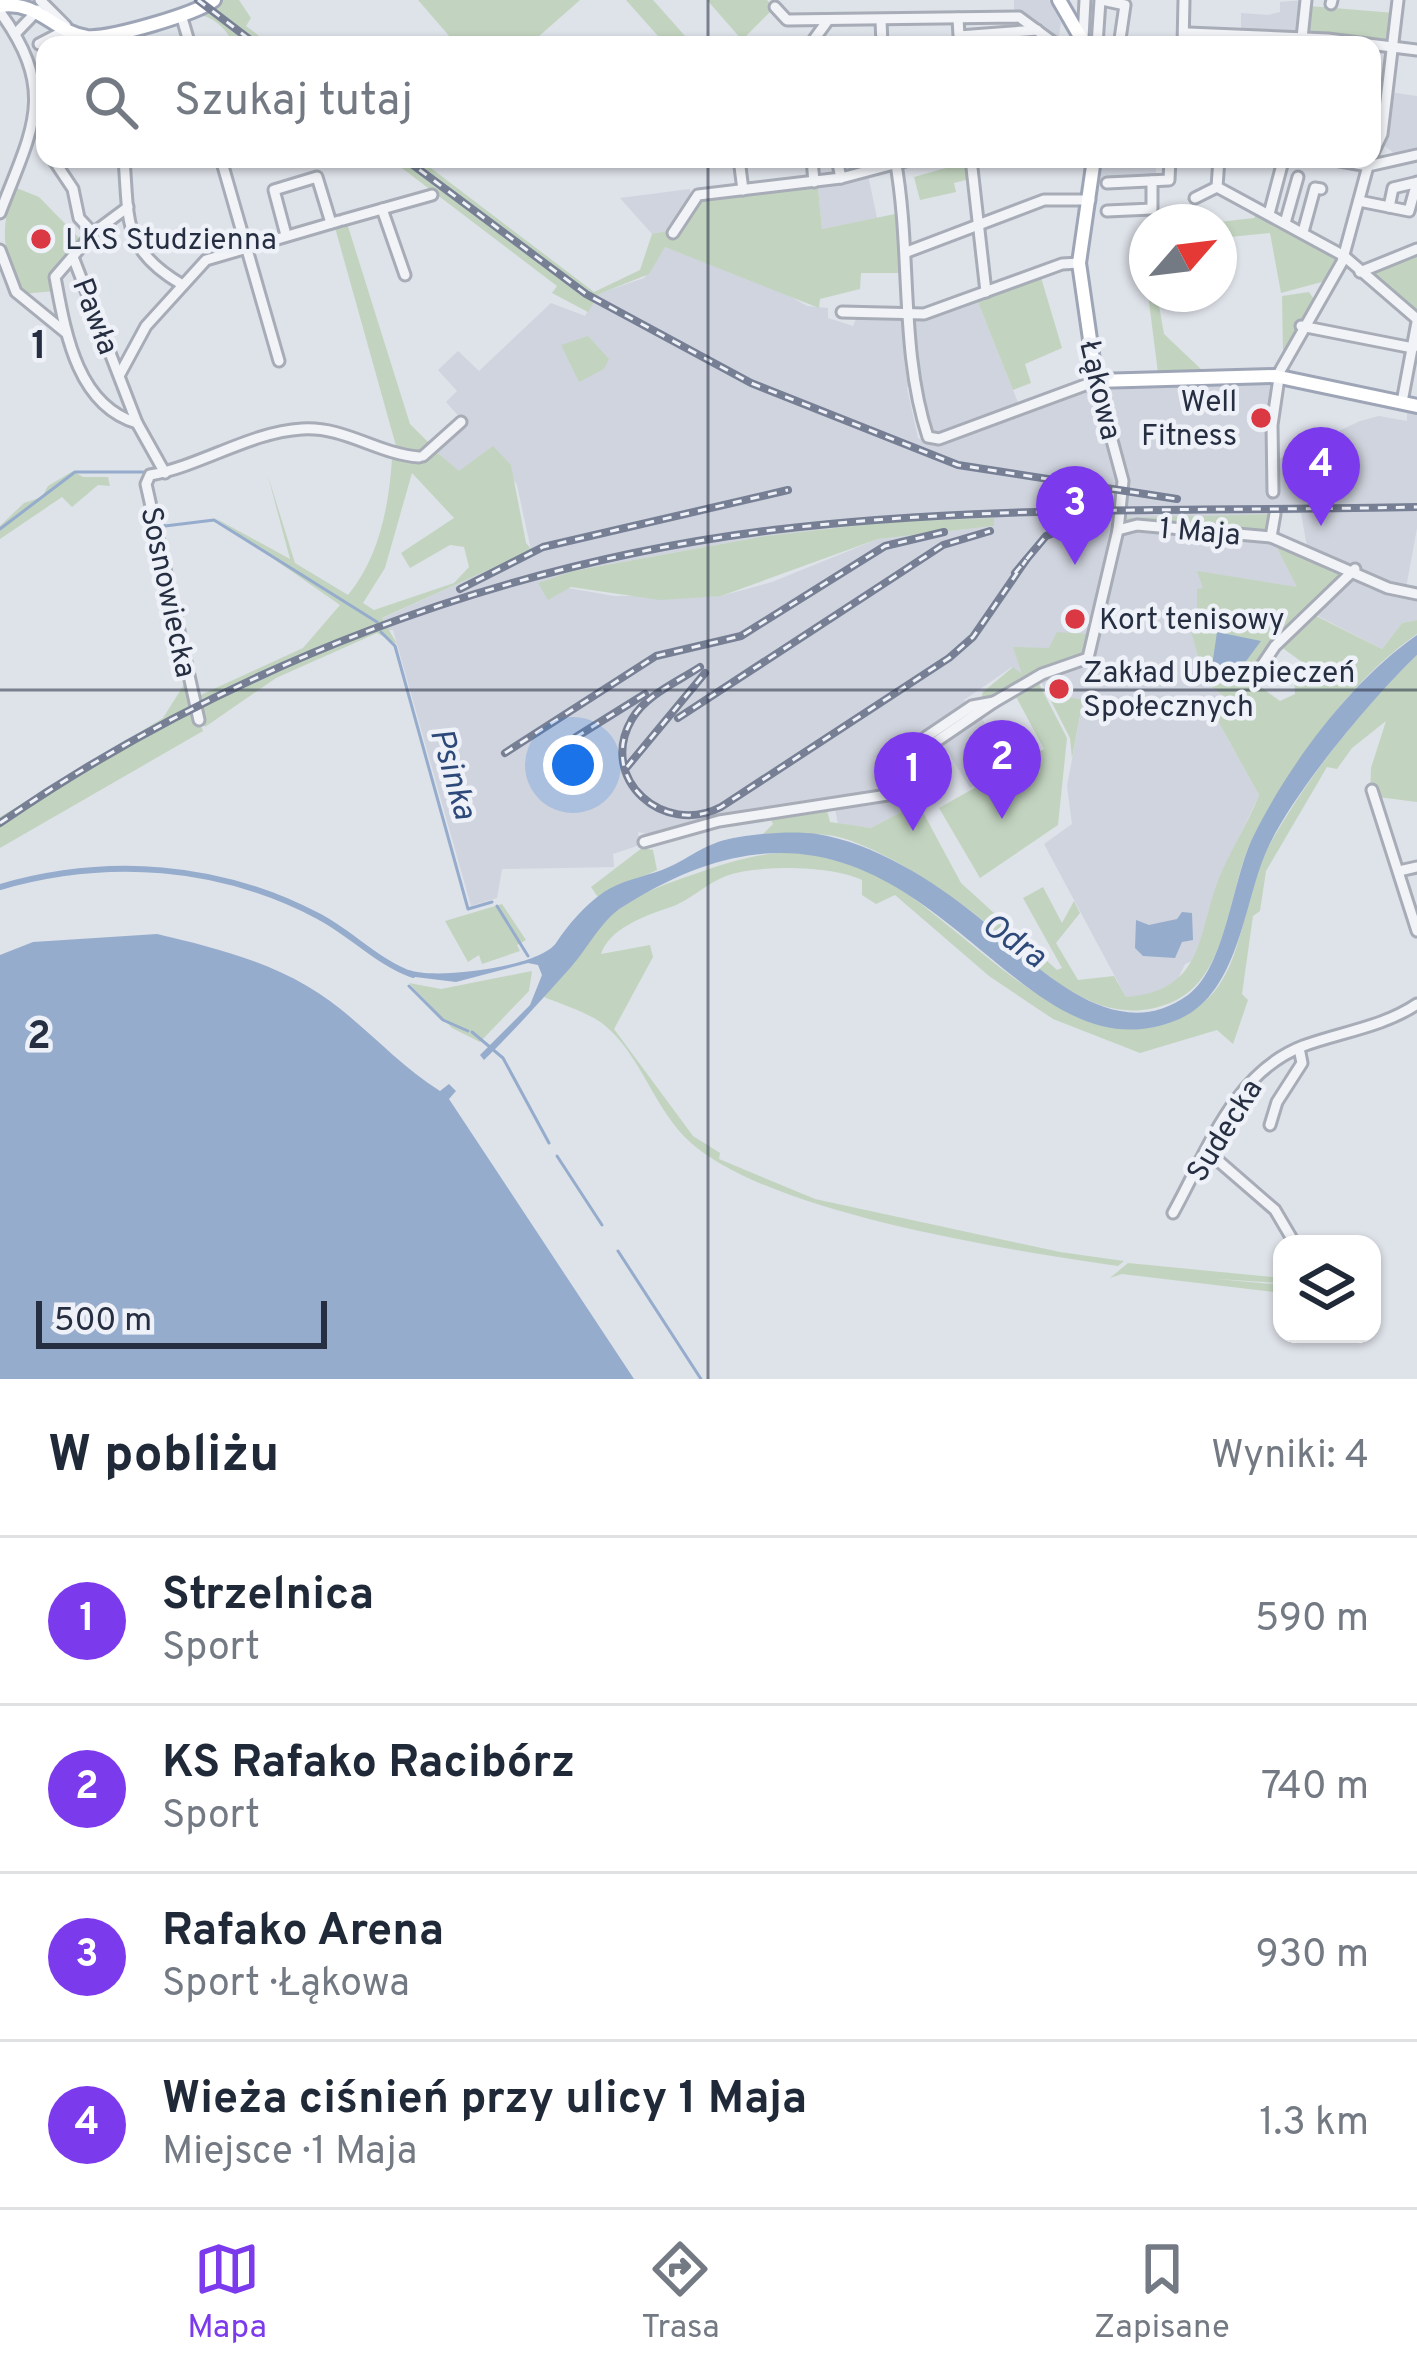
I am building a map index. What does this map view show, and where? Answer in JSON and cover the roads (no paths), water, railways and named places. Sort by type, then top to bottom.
[{"type":"main road","points":[[108,36],[182,18],[213,1]]},
{"type":"main road","points":[[0,9],[39,5],[81,36]]},
{"type":"main road","points":[[1064,5],[1080,36]]},
{"type":"main road","name":"Łąkowa","points":[[1094,168],[1079,262],[1096,381]]},
{"type":"main road","points":[[1096,381],[1279,376],[1410,404]]},
{"type":"street","points":[[1097,36],[1101,0],[1125,5],[1120,36]]},
{"type":"street","points":[[1184,0],[1187,36]]},
{"type":"street","points":[[1302,36],[1306,0]]},
{"type":"street","points":[[1381,139],[1399,0]]},
{"type":"street","points":[[1085,3],[1099,20]]},
{"type":"street","points":[[1064,5],[1085,3]]},
{"type":"street","points":[[1083,36],[1085,3]]},
{"type":"street","points":[[15,34],[39,5]]},
{"type":"street","points":[[775,7],[787,20],[1019,16],[1044,36]]},
{"type":"street","points":[[0,9],[15,34],[36,111]]},
{"type":"street","points":[[182,18],[187,36]]},
{"type":"street","points":[[958,18],[960,36]]},
{"type":"street","points":[[816,36],[828,20]]},
{"type":"street","points":[[881,20],[882,36]]},
{"type":"street","points":[[53,36],[69,27]]},
{"type":"street","points":[[994,36],[1037,31]]},
{"type":"street","points":[[1381,45],[1417,50]]},
{"type":"street","points":[[0,213],[36,140]]},
{"type":"street","points":[[1381,158],[1417,155]]},
{"type":"street","points":[[59,168],[73,189],[79,218],[92,233]]},
{"type":"street","points":[[125,168],[128,227],[137,247],[181,284]]},
{"type":"street","points":[[224,168],[279,362]]},
{"type":"street","points":[[740,168],[742,190]]},
{"type":"street","points":[[813,168],[814,182]]},
{"type":"street","points":[[839,168],[841,178]]},
{"type":"street","points":[[673,232],[698,195],[841,178],[873,168]]},
{"type":"street","points":[[896,168],[908,252],[914,375],[932,440],[1096,381]]},
{"type":"street","points":[[972,168],[986,292]]},
{"type":"street","points":[[1107,183],[1169,180],[1170,168]]},
{"type":"street","points":[[1217,187],[1218,168]]},
{"type":"street","points":[[1269,214],[1281,168]]},
{"type":"street","points":[[1273,492],[1271,440],[1279,376],[1301,326],[1344,256],[1373,168]]},
{"type":"street","points":[[286,235],[274,190],[317,177],[337,221]]},
{"type":"street","points":[[1285,223],[1298,178]]},
{"type":"street","points":[[1107,211],[1152,208],[1152,181]]},
{"type":"street","points":[[1359,201],[1413,212],[1416,182],[1393,188],[1389,207]]},
{"type":"street","points":[[1195,198],[1217,187]]},
{"type":"street","points":[[1217,187],[1344,256],[1417,320],[1410,404]]},
{"type":"street","points":[[1303,232],[1315,188],[1321,189]]},
{"type":"street","points":[[120,374],[146,326],[206,260],[432,195]]},
{"type":"street","points":[[908,252],[1044,200],[1092,200]]},
{"type":"street","points":[[128,207],[92,233],[56,278],[65,332],[92,390],[124,419],[137,423],[165,473],[301,429],[332,431],[387,454],[418,455],[461,422]]},
{"type":"street","points":[[382,209],[406,275]]},
{"type":"street","points":[[1360,272],[1417,249]]},
{"type":"street","points":[[0,250],[16,292],[65,332]]},
{"type":"street","name":"Pawła","points":[[74,257],[137,423]]},
{"type":"street","points":[[842,311],[911,315],[1079,262]]},
{"type":"street","points":[[1301,326],[1413,348]]},
{"type":"street","name":"Łąkowa","points":[[644,842],[719,821],[908,792],[937,756],[931,745],[978,708],[1042,674],[1088,658],[1118,530],[1123,481],[1096,381]]},
{"type":"street","name":"Sosnowiecka","points":[[165,473],[150,476],[146,484],[200,720]]},
{"type":"street","points":[[1271,537],[1275,514]]},
{"type":"street","name":"1 Maja","points":[[1118,530],[1136,526],[1271,537],[1355,569],[1388,588],[1417,594]]},
{"type":"street","points":[[1256,674],[1275,646],[1355,569]]},
{"type":"street","points":[[1372,790],[1417,931]]},
{"type":"street","points":[[1399,872],[1417,867]]},
{"type":"street","name":"Sudecka","points":[[1173,1213],[1244,1089],[1278,1057],[1388,1020],[1417,1004]]},
{"type":"street","points":[[1270,1125],[1277,1102],[1302,1063],[1299,1048]]},
{"type":"street","points":[[1207,1151],[1275,1210],[1290,1235]]},
{"type":"water","points":[[1217,632],[1261,641],[1229,684],[1211,673]]},
{"type":"water","points":[[1417,635],[1417,655],[1355,723],[1291,807],[1264,857],[1225,972],[1197,1008],[1177,1020],[1114,1028],[1057,1007],[944,920],[881,879],[810,855],[725,860],[624,906],[484,1060],[480,1055],[530,1005],[542,975],[538,965],[528,963],[456,982],[407,976],[409,970],[463,972],[530,959],[556,943],[590,903],[617,885],[669,867],[718,842],[806,833],[860,846],[922,877],[1074,993],[1130,1012],[1159,1009],[1188,995],[1211,965],[1253,837],[1303,753],[1369,676]]},
{"type":"water","points":[[1182,912],[1192,913],[1193,940],[1182,942],[1175,958],[1143,956],[1135,948],[1136,920],[1149,925],[1177,919]]},
{"type":"water","points":[[157,934],[234,954],[289,977],[342,1010],[440,1091],[449,1084],[456,1091],[449,1099],[634,1379],[0,1379],[0,955],[33,942]]},
{"type":"waterway","name":"Psinka","points":[[0,529],[75,472],[143,472]]},
{"type":"waterway","name":"Psinka","points":[[159,521],[165,526],[214,520],[377,622]]},
{"type":"waterway","name":"Psinka","points":[[381,632],[395,646],[468,909],[492,902]]},
{"type":"waterway","points":[[0,887],[81,871],[162,870],[202,876],[242,885],[318,916],[413,975]]},
{"type":"waterway","name":"Psinka","points":[[497,906],[528,956]]},
{"type":"waterway","points":[[409,986],[443,1020],[468,1031]]},
{"type":"waterway","points":[[472,1032],[503,1058],[549,1143]]},
{"type":"waterway","points":[[557,1156],[602,1225]]},
{"type":"waterway","points":[[618,1251],[701,1379]]},
{"type":"railway","points":[[198,0],[245,36]]},
{"type":"railway","points":[[417,168],[586,294],[751,383],[958,465],[1177,499]]},
{"type":"railway","points":[[460,589],[543,547],[788,490]]},
{"type":"railway","points":[[0,823],[88,767],[273,670],[369,630],[568,568],[773,530],[933,516],[1417,507]]},
{"type":"railway","points":[[1015,573],[1046,536],[1084,521]]},
{"type":"railway","points":[[678,718],[943,545],[990,531]]},
{"type":"railway","points":[[505,753],[656,656],[741,636],[885,546],[944,532]]},
{"type":"railway","points":[[700,667],[645,703],[623,741],[623,762],[642,797],[678,814],[721,807],[949,658],[973,637],[1026,560]]},
{"type":"railway","points":[[627,767],[705,673]]},
{"type":"railway","points":[[576,737],[645,694]]},
{"type":"place","name":"LKS Studzienna","points":[[41,239]]},
{"type":"place","name":"Well Fitness","points":[[1261,418]]},
{"type":"place","name":"Wieża ciśnień przy ulicy 1 Maja","points":[[1321,526]]},
{"type":"place","name":"Rafako Arena","points":[[1075,565]]},
{"type":"place","name":"Kort tenisowy","points":[[1075,619]]},
{"type":"place","name":"Zakład Ubezpieczeń Społecznych","points":[[1059,689]]},
{"type":"place","name":"KS Rafako Racibórz","points":[[1002,819]]},
{"type":"place","name":"Strzelnica","points":[[913,831]]},
{"type":"water label","name":"Odra","points":[[1015,939]]}]
